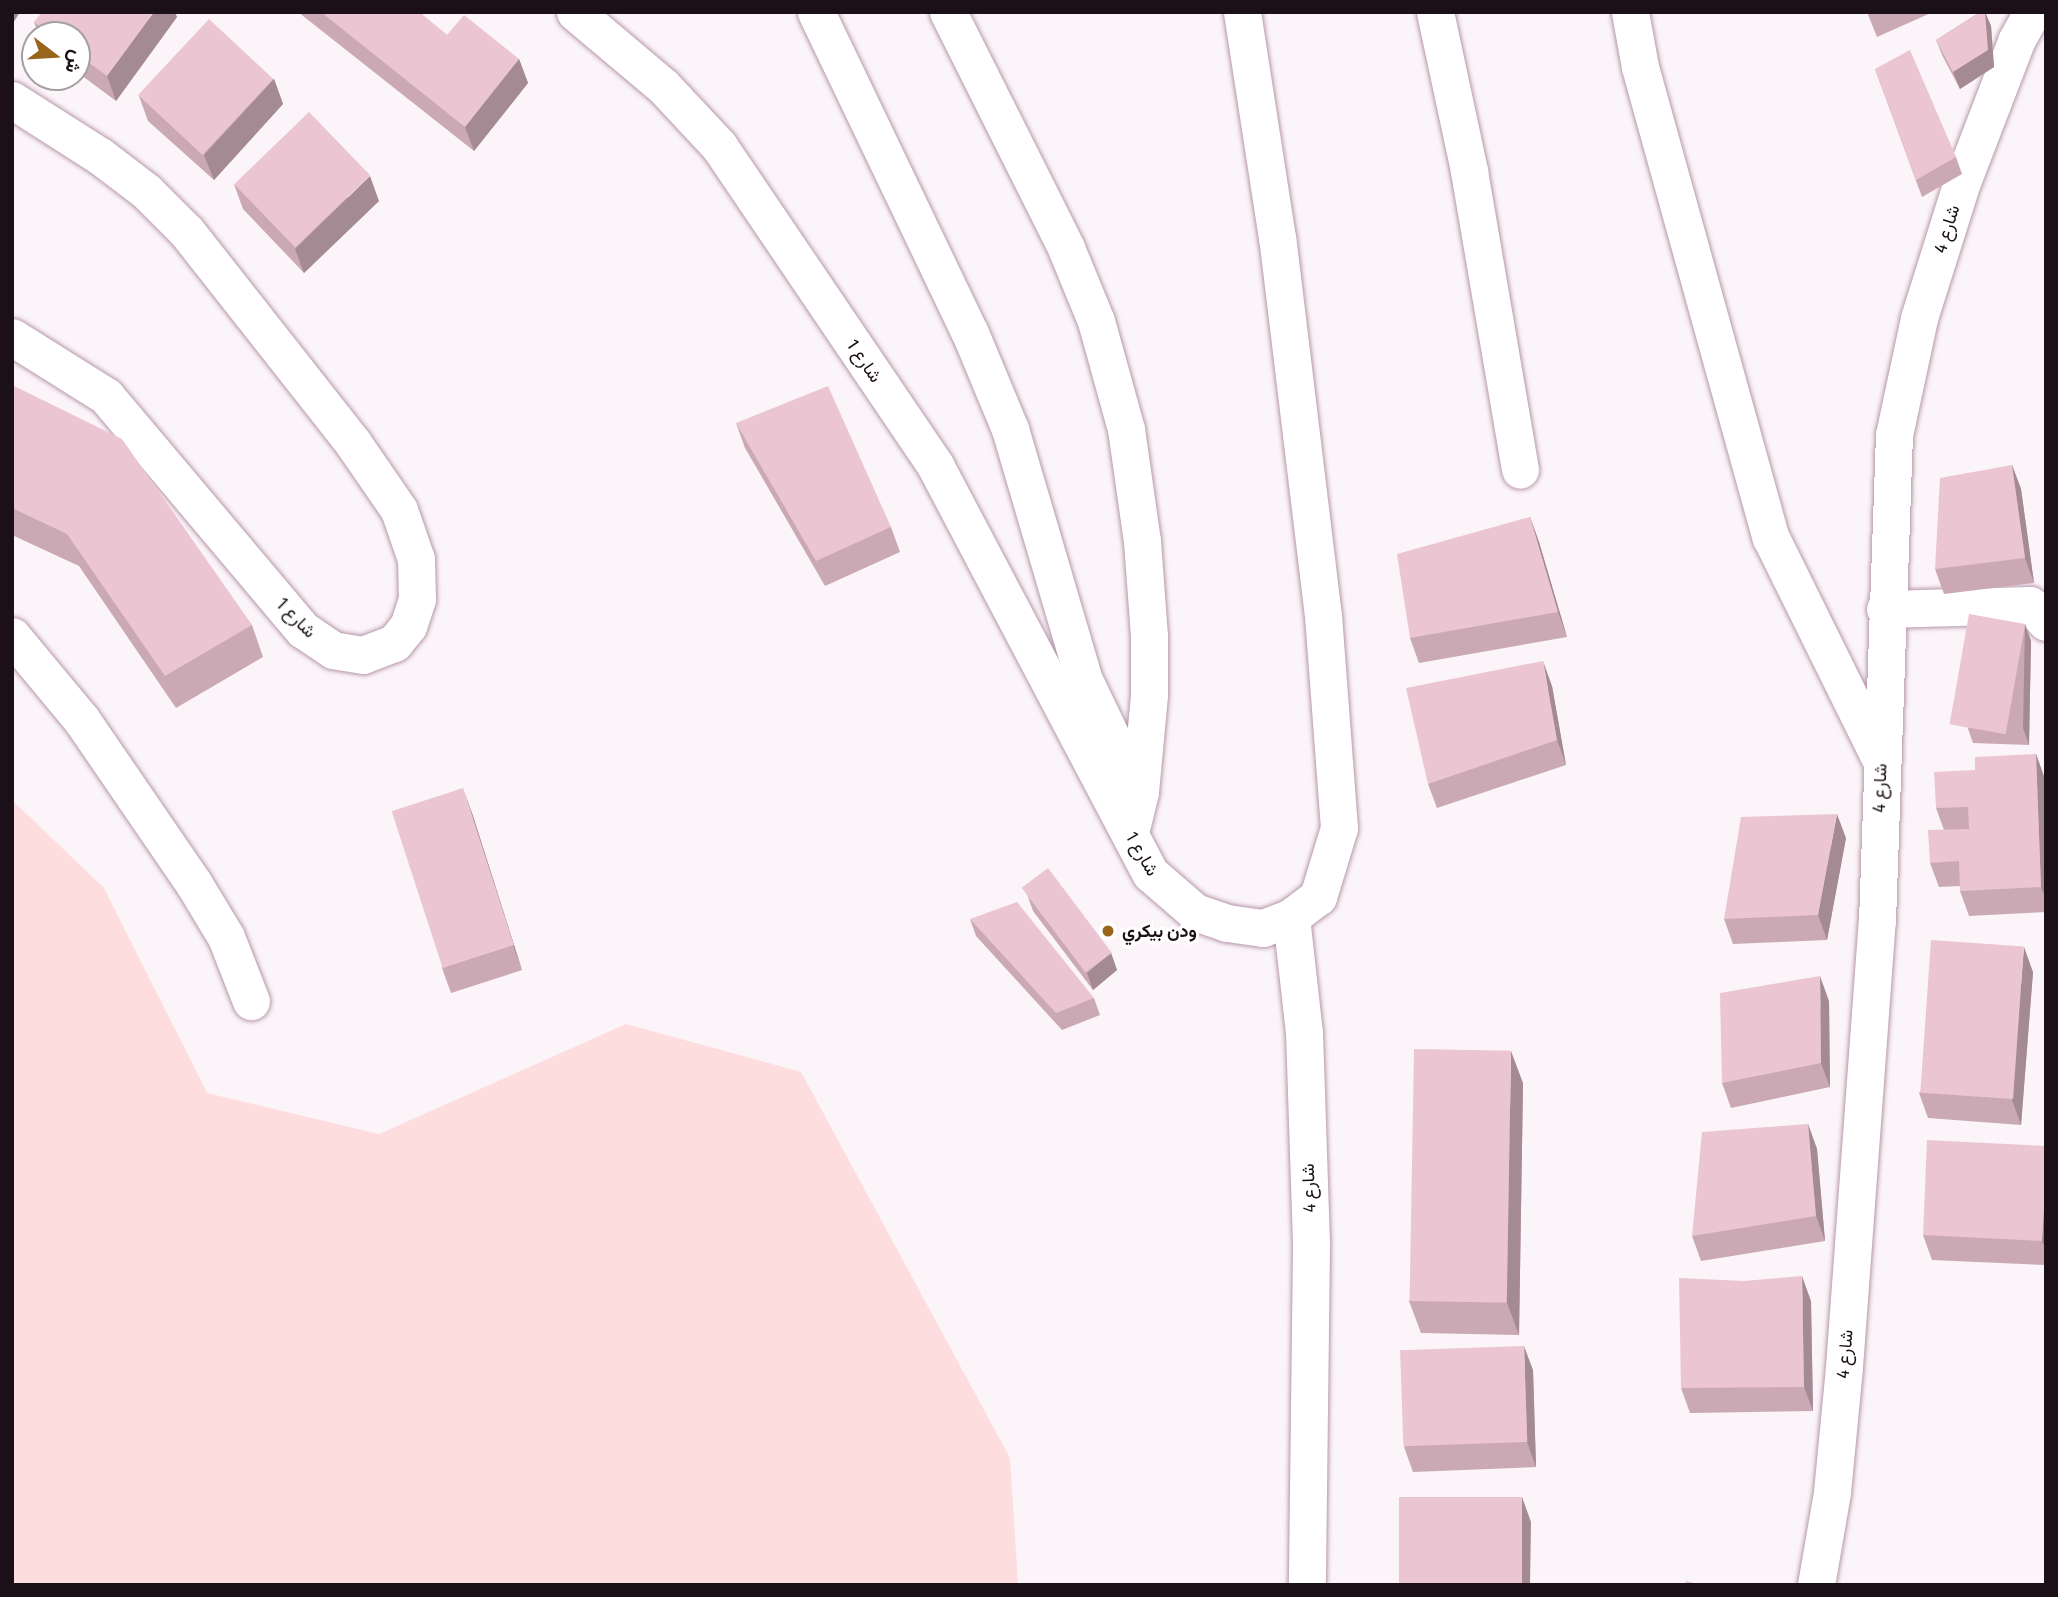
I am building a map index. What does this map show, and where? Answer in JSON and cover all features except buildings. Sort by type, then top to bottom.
[{"type":"street","name":"شارع 1","points":[[575,12],[663,86],[737,171],[936,467],[1151,874],[1195,912],[1227,923],[1263,928],[1291,917],[1318,897],[1339,828],[1322,603],[1277,239],[1242,12]]},
{"type":"street","points":[[816,12],[970,332],[1010,429],[1084,680],[1140,792]]},
{"type":"street","points":[[948,12],[1066,248],[1096,321],[1126,429],[1142,541],[1149,636],[1149,695],[1140,792],[1130,834]]},
{"type":"street","points":[[1435,12],[1469,171],[1520,470]]},
{"type":"street","points":[[1630,12],[1640,66],[1771,538],[1881,761]]},
{"type":"street","name":"شارع 4","points":[[1816,1585],[1832,1492],[1844,1367],[1877,921],[1885,609],[1894,435],[1919,318],[1962,182],[2016,41],[2032,12]]},
{"type":"street","name":"شارع 1","points":[[12,100],[100,156],[146,191],[179,224],[353,443],[400,510],[416,559],[417,599],[408,626],[394,643],[363,655],[332,650],[303,630],[106,396],[12,337]]},
{"type":"street","points":[[1885,609],[2030,605],[2046,622]]},
{"type":"street","points":[[12,636],[81,719],[194,884],[226,937],[251,1001]]},
{"type":"street","name":"شارع 4","points":[[1291,917],[1304,1032],[1311,1246],[1307,1585]]},
{"type":"shaded area","points":[[12,800],[104,888],[207,1093],[379,1134],[626,1024],[801,1072],[1010,1458],[1018,1585],[12,1585]]},
{"type":"place","name":"ودن بيكري","points":[[1108,931]]}]
